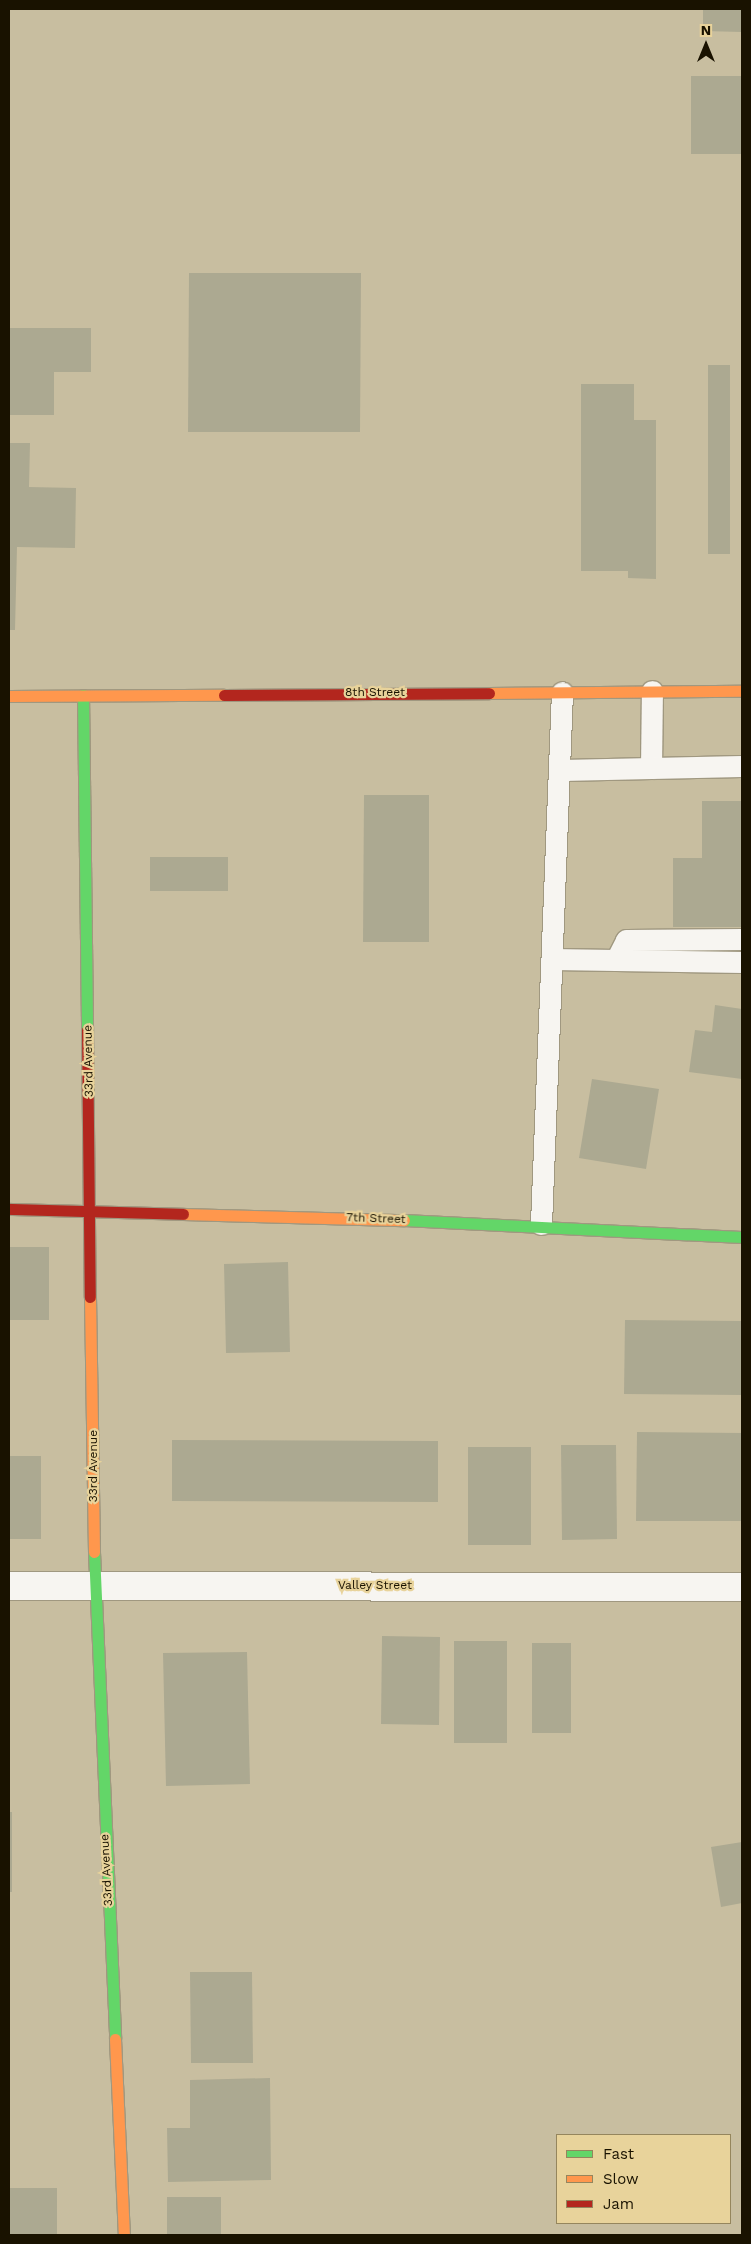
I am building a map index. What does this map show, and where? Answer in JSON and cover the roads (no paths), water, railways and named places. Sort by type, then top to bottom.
[{"type":"street","name":"8th Street","points":[[9,696],[742,691]]},
{"type":"street","name":"33rd Avenue","points":[[82,695],[92,1210],[94,1585],[124,2235]]},
{"type":"street","name":"7th Street","points":[[9,1209],[542,1224],[742,1237]]},
{"type":"street","name":"Valley Street","points":[[9,1586],[742,1588]]},
{"type":"lane","points":[[651,768],[652,691]]},
{"type":"lane","points":[[542,1224],[561,770],[562,692]]},
{"type":"lane","points":[[561,770],[742,766]]},
{"type":"lane","points":[[616,960],[626,940],[742,939]]},
{"type":"lane","points":[[552,959],[742,962]]}]
